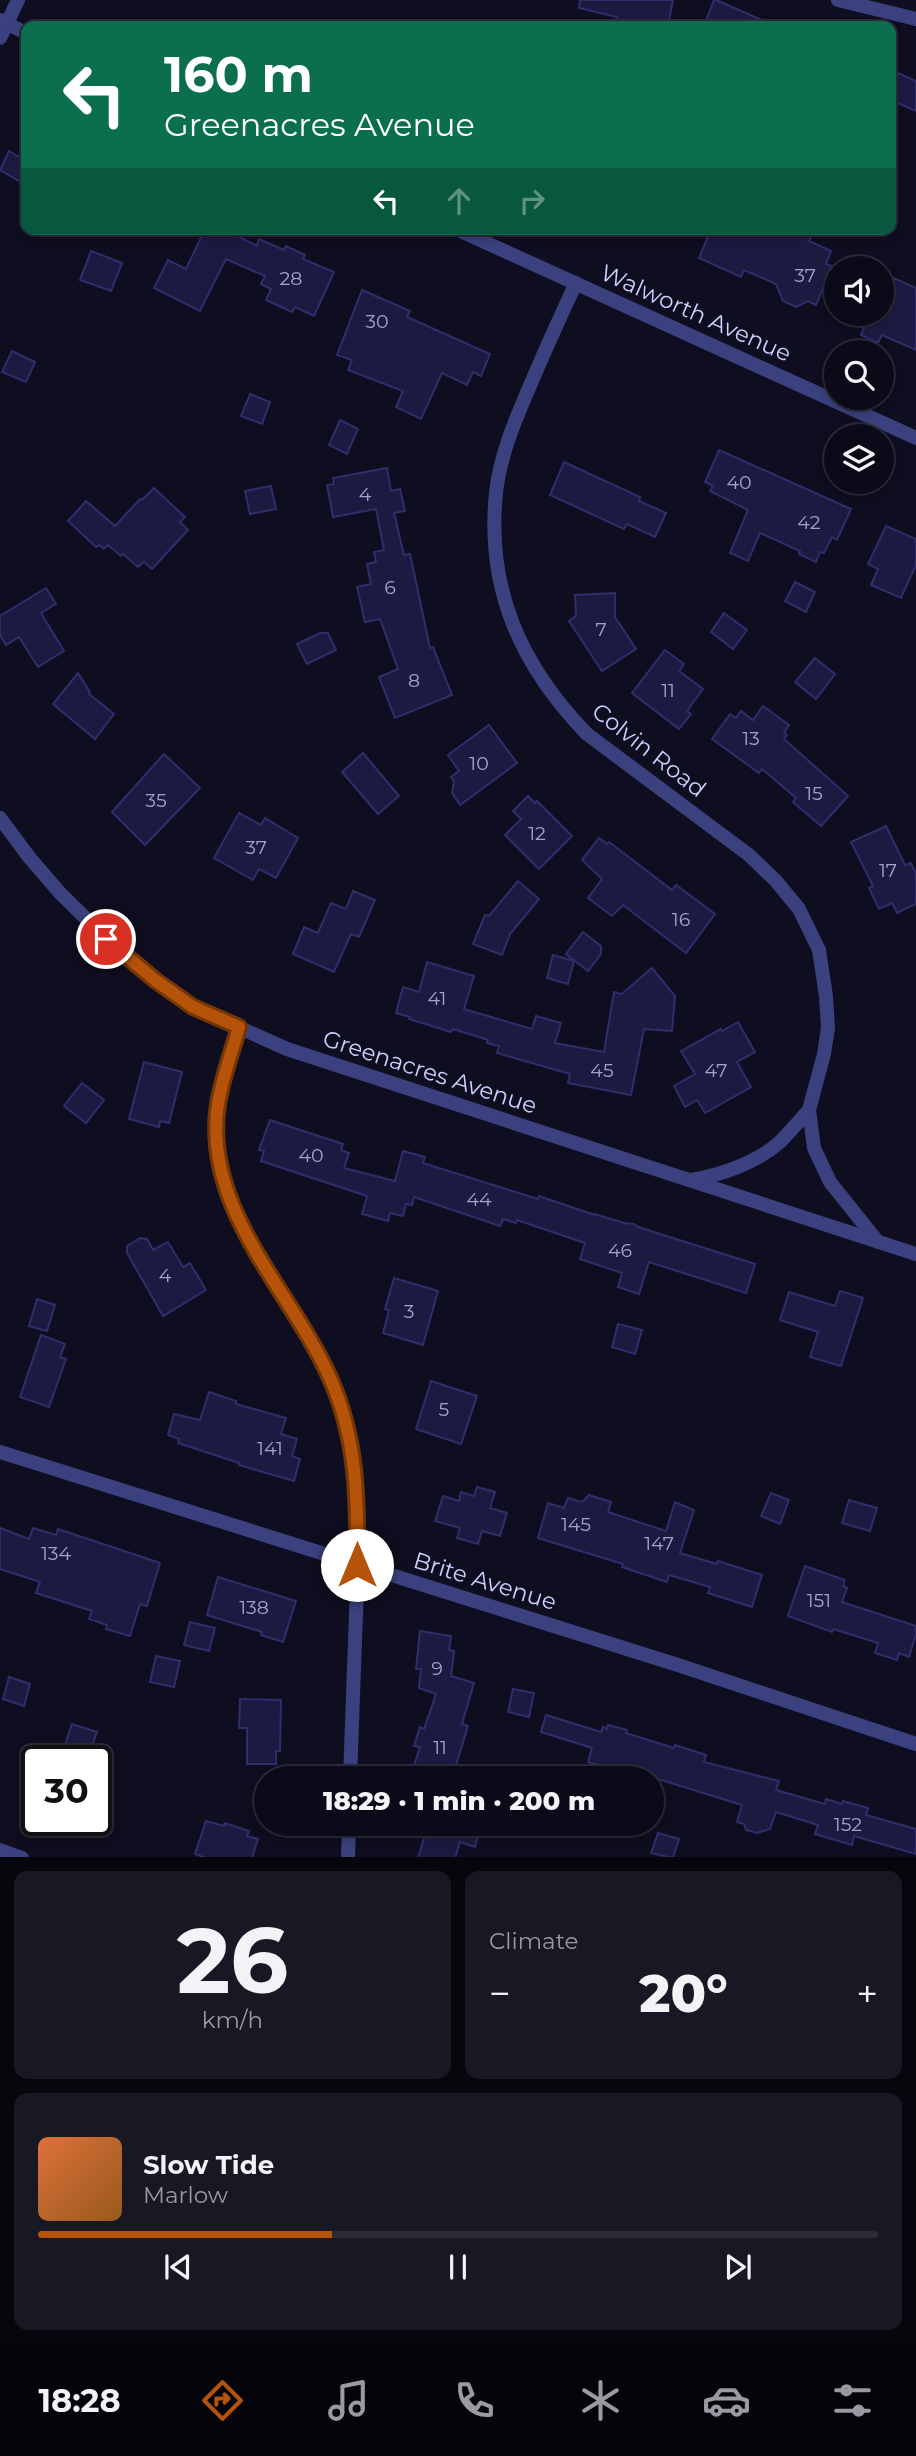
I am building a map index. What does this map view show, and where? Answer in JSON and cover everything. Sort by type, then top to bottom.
[{"type":"street","points":[[0,38],[3,22],[18,0]]},
{"type":"street","points":[[838,0],[916,19]]},
{"type":"street","points":[[3,22],[21,31]]},
{"type":"street","name":"Walworth Avenue","points":[[469,235],[916,438]]},
{"type":"street","name":"Colvin Road","points":[[576,283],[513,426],[496,491],[495,526],[501,590],[511,624],[542,682],[565,712],[587,734],[748,855],[776,881],[800,909],[821,960],[828,1028],[809,1110],[814,1148],[830,1182],[878,1242]]},
{"type":"street","name":"Greenacres Avenue","points":[[0,818],[60,893],[121,953],[193,1007],[287,1049],[916,1254]]},
{"type":"street","points":[[239,1027],[218,1104],[216,1123],[220,1167],[225,1187],[257,1252],[312,1340],[340,1402],[355,1466],[357,1565],[350,1766]]},
{"type":"street","name":"Colvin Road","points":[[687,1181],[715,1176],[746,1163],[778,1143],[809,1110]]},
{"type":"street","name":"Brite Avenue","points":[[0,1452],[678,1664],[916,1744]]},
{"type":"street","points":[[348,1857],[349,1836]]},
{"type":"street","points":[[0,1850],[22,1857]]},
{"type":"building","points":[[580,0],[673,0],[669,21],[616,21],[617,17],[579,8]]},
{"type":"building","points":[[716,0],[764,21],[706,21]]},
{"type":"building","points":[[896,72],[916,81],[916,111],[896,102]]},
{"type":"building","points":[[9,151],[21,158],[21,182],[0,170]]},
{"type":"building","points":[[202,235],[236,235],[257,246],[259,239],[284,250],[286,246],[305,255],[303,259],[334,272],[314,316],[295,307],[292,312],[266,300],[271,289],[261,284],[265,276],[226,259],[200,311],[154,288],[168,260],[186,269]]},
{"type":"building","points":[[709,235],[812,235],[809,241],[831,251],[829,256],[824,256],[824,286],[816,305],[808,301],[796,307],[783,301],[776,284],[744,270],[741,277],[699,258]]},
{"type":"building","points":[[91,251],[122,263],[111,291],[80,280]]},
{"type":"building","points":[[894,278],[916,288],[916,350],[882,335],[880,340],[872,340],[861,335],[864,328],[860,326],[894,326]]},
{"type":"building","points":[[362,290],[410,311],[407,317],[490,354],[481,376],[473,372],[467,385],[442,373],[421,419],[396,407],[403,391],[348,370],[352,360],[337,355]]},
{"type":"building","points":[[12,351],[35,362],[26,382],[2,372]]},
{"type":"building","points":[[250,394],[270,402],[262,424],[241,416]]},
{"type":"building","points":[[340,420],[358,429],[347,454],[329,445]]},
{"type":"building","points":[[719,450],[851,509],[837,540],[832,537],[816,562],[799,554],[800,551],[760,533],[748,561],[730,553],[748,510],[710,491],[713,486],[705,482]]},
{"type":"building","points":[[564,462],[640,497],[639,501],[666,513],[655,537],[627,524],[624,529],[550,495]]},
{"type":"building","points":[[387,468],[391,491],[400,489],[405,511],[394,513],[404,555],[410,554],[430,648],[433,647],[452,695],[395,718],[379,677],[398,669],[380,619],[365,622],[357,587],[371,584],[367,564],[376,562],[374,552],[384,550],[376,509],[333,517],[327,485],[334,484],[333,478]]},
{"type":"building","points":[[271,486],[276,509],[250,514],[245,491]]},
{"type":"building","points":[[154,488],[185,517],[180,522],[188,530],[152,569],[144,562],[138,567],[108,545],[104,549],[99,545],[96,547],[68,521],[86,501],[115,526]]},
{"type":"building","points":[[886,526],[916,539],[916,565],[901,598],[871,585],[878,569],[868,564]]},
{"type":"building","points":[[795,582],[815,592],[806,612],[785,601]]},
{"type":"building","points":[[46,588],[56,604],[41,613],[64,651],[38,667],[19,637],[6,645],[0,635],[0,616]]},
{"type":"building","points":[[615,593],[615,617],[636,649],[602,671],[569,621],[576,616],[575,595]]},
{"type":"building","points":[[724,613],[747,630],[733,649],[711,632]]},
{"type":"building","points":[[320,633],[328,633],[336,650],[307,664],[297,644]]},
{"type":"building","points":[[665,650],[684,664],[679,671],[703,689],[687,711],[691,714],[679,729],[632,693]]},
{"type":"building","points":[[815,658],[835,674],[816,699],[795,682]]},
{"type":"building","points":[[78,673],[89,694],[114,714],[95,739],[53,704]]},
{"type":"building","points":[[763,706],[789,725],[784,739],[848,796],[821,826],[793,802],[796,798],[762,769],[759,773],[712,739],[730,714],[736,718],[741,711],[753,720]]},
{"type":"building","points":[[489,725],[517,763],[460,805],[452,793],[454,781],[451,777],[459,771],[448,755]]},
{"type":"building","points":[[363,753],[399,796],[378,814],[342,772]]},
{"type":"building","points":[[164,754],[200,788],[145,845],[112,812]]},
{"type":"building","points":[[528,796],[535,803],[537,801],[572,836],[539,869],[505,835],[521,819],[513,811]]},
{"type":"building","points":[[239,813],[261,825],[265,818],[298,838],[276,878],[259,869],[253,880],[214,858]]},
{"type":"building","points":[[886,826],[905,865],[911,863],[916,874],[916,904],[897,913],[892,903],[879,909],[869,888],[873,886],[851,842]]},
{"type":"building","points":[[599,838],[607,844],[609,842],[672,890],[676,885],[715,914],[686,953],[623,905],[612,916],[588,898],[602,879],[582,860]]},
{"type":"building","points":[[518,881],[539,899],[510,934],[502,955],[473,944],[485,915],[489,916]]},
{"type":"building","points":[[353,891],[375,900],[359,937],[351,934],[334,972],[293,954],[304,927],[318,933],[331,903],[346,909]]},
{"type":"building","points":[[583,932],[601,946],[601,954],[588,971],[566,954]]},
{"type":"building","points":[[553,955],[574,961],[568,984],[547,978]]},
{"type":"building","points":[[427,962],[474,976],[464,1009],[532,1029],[536,1016],[561,1023],[555,1043],[604,1052],[614,992],[622,994],[652,968],[675,996],[672,1031],[644,1029],[631,1095],[568,1083],[570,1074],[497,1053],[499,1046],[487,1043],[488,1040],[453,1029],[451,1032],[396,1013],[403,987],[419,992]]},
{"type":"building","points":[[738,1022],[755,1052],[737,1062],[751,1087],[705,1113],[697,1100],[685,1107],[674,1086],[695,1074],[681,1051]]},
{"type":"building","points":[[144,1062],[182,1072],[169,1123],[160,1121],[159,1127],[129,1119]]},
{"type":"building","points":[[82,1083],[104,1100],[86,1123],[64,1106]]},
{"type":"building","points":[[270,1120],[343,1144],[341,1150],[349,1153],[344,1168],[395,1181],[403,1151],[425,1157],[423,1163],[538,1199],[539,1196],[595,1215],[634,1224],[755,1264],[746,1293],[649,1262],[639,1294],[618,1287],[622,1273],[580,1259],[585,1243],[517,1220],[516,1223],[503,1219],[500,1226],[414,1197],[412,1205],[406,1204],[403,1216],[390,1213],[388,1221],[362,1214],[367,1196],[261,1161],[264,1151],[259,1150]]},
{"type":"building","points":[[140,1238],[147,1239],[153,1250],[168,1242],[183,1267],[190,1263],[206,1290],[163,1316],[127,1253],[127,1246]]},
{"type":"building","points":[[394,1278],[438,1291],[423,1345],[383,1333],[389,1310],[385,1309]]},
{"type":"building","points":[[840,1291],[863,1298],[841,1366],[810,1357],[818,1332],[780,1320],[789,1292],[835,1306]]},
{"type":"building","points":[[37,1299],[55,1305],[47,1331],[29,1326]]},
{"type":"building","points":[[618,1324],[642,1330],[635,1354],[612,1347]]},
{"type":"building","points":[[41,1335],[65,1344],[60,1357],[66,1359],[49,1407],[20,1397]]},
{"type":"building","points":[[431,1381],[477,1396],[461,1444],[416,1429]]},
{"type":"building","points":[[209,1392],[236,1401],[236,1404],[286,1418],[281,1434],[297,1439],[292,1456],[300,1459],[294,1481],[178,1443],[179,1439],[168,1435],[174,1414],[200,1420]]},
{"type":"building","points":[[477,1487],[495,1492],[490,1508],[507,1513],[500,1536],[482,1531],[478,1544],[457,1538],[460,1528],[435,1521],[443,1496],[459,1501],[461,1492],[474,1496]]},
{"type":"building","points":[[771,1493],[789,1500],[780,1524],[761,1516]]},
{"type":"building","points":[[589,1495],[611,1502],[608,1512],[666,1531],[675,1502],[694,1510],[680,1553],[717,1564],[718,1561],[762,1575],[752,1607],[708,1593],[710,1587],[669,1575],[667,1582],[622,1567],[623,1564],[538,1538],[548,1503],[564,1508],[568,1498],[582,1502]]},
{"type":"building","points":[[849,1500],[877,1508],[870,1531],[842,1523]]},
{"type":"building","points":[[0,1528],[29,1539],[33,1528],[56,1535],[58,1529],[160,1563],[147,1606],[140,1604],[130,1636],[106,1629],[107,1625],[89,1619],[92,1611],[36,1593],[40,1582],[0,1569]]},
{"type":"building","points":[[805,1566],[845,1580],[843,1586],[847,1588],[842,1602],[916,1626],[909,1657],[899,1653],[897,1660],[875,1653],[878,1643],[833,1629],[832,1632],[788,1616]]},
{"type":"building","points":[[218,1577],[296,1601],[283,1642],[261,1635],[262,1632],[207,1615]]},
{"type":"building","points":[[190,1622],[215,1628],[209,1651],[184,1645]]},
{"type":"building","points":[[420,1631],[451,1636],[449,1650],[454,1651],[451,1676],[474,1683],[462,1724],[468,1726],[456,1766],[414,1766],[420,1747],[414,1746],[420,1727],[424,1729],[436,1694],[419,1688],[421,1669],[416,1669]]},
{"type":"building","points":[[156,1656],[180,1661],[174,1687],[150,1682]]},
{"type":"building","points":[[9,1677],[30,1684],[24,1706],[3,1699]]},
{"type":"building","points":[[513,1689],[534,1693],[529,1717],[508,1712]]},
{"type":"building","points":[[240,1699],[281,1700],[280,1751],[276,1751],[276,1764],[247,1764],[247,1728],[239,1728]]},
{"type":"building","points":[[546,1715],[601,1732],[603,1727],[607,1729],[608,1725],[674,1748],[675,1745],[706,1755],[704,1762],[779,1781],[776,1790],[825,1804],[826,1799],[842,1804],[843,1801],[868,1808],[866,1815],[916,1829],[916,1854],[854,1836],[852,1845],[815,1834],[818,1825],[776,1812],[770,1829],[757,1833],[746,1830],[744,1824],[737,1822],[742,1805],[664,1781],[664,1766],[602,1766],[588,1762],[592,1748],[541,1732]]},
{"type":"building","points":[[72,1724],[97,1732],[92,1745],[65,1745]]},
{"type":"building","points":[[206,1821],[224,1826],[225,1823],[249,1831],[247,1836],[258,1839],[252,1857],[203,1857],[195,1854]]},
{"type":"building","points":[[664,1835],[679,1839],[673,1857],[651,1853],[657,1836]]},
{"type":"building","points":[[425,1836],[478,1836],[475,1847],[460,1842],[455,1857],[418,1857]]},
{"type":"route","points":[[106,939],[155,980],[193,1007],[239,1027],[218,1104],[216,1123],[220,1167],[238,1217],[312,1340],[340,1402],[355,1466],[357,1565]]}]
